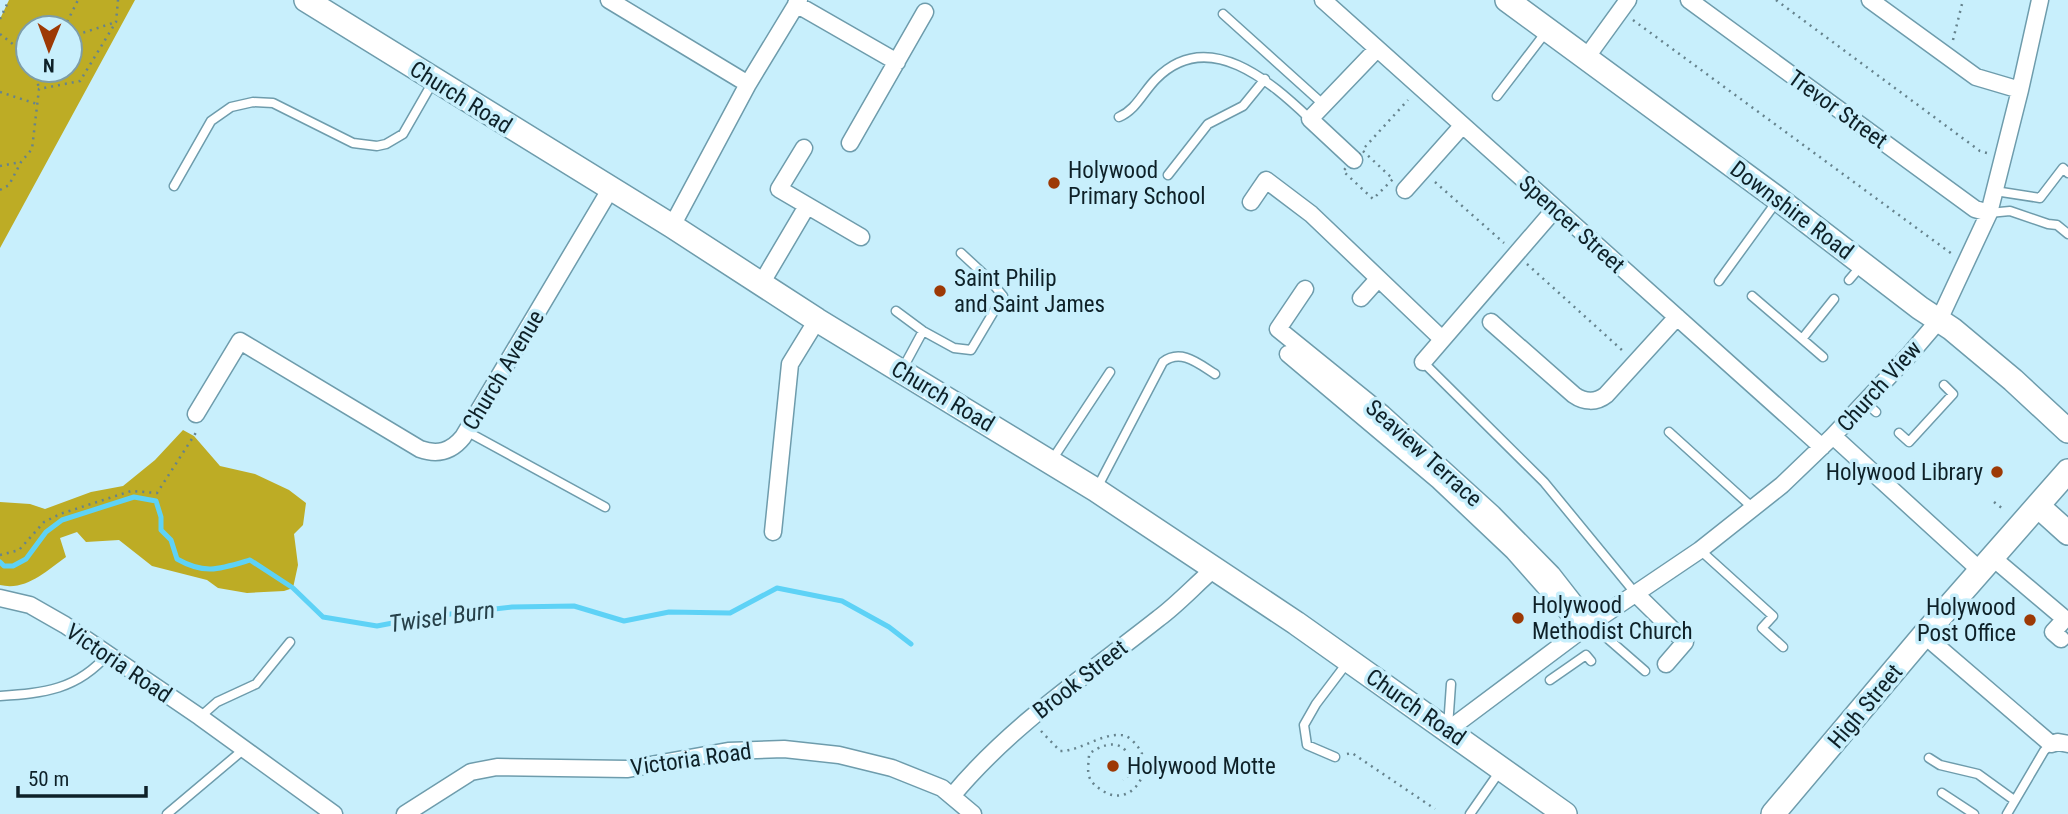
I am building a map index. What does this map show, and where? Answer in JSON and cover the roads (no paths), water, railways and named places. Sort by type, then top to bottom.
[{"type":"street","name":"Church Road","points":[[306,0],[1096,491],[1349,660],[1565,814]]},
{"type":"street","points":[[609,0],[748,84]]},
{"type":"street","name":"Spencer Street","points":[[1322,0],[1677,317],[1827,442],[1987,565],[2065,619],[2053,632],[2061,639]]},
{"type":"street","name":"Downshire Road","points":[[1507,0],[1778,199],[1856,272],[1939,320],[2013,380],[2068,431]]},
{"type":"street","name":"Trevor Street","points":[[1689,0],[1975,209],[1989,213]]},
{"type":"street","points":[[1870,0],[1976,77],[2020,90]]},
{"type":"street","name":"Church View","points":[[1448,730],[1558,647],[1700,550],[1782,485],[1827,442],[1870,407],[1915,359],[1939,320],[1989,213],[2040,0]]},
{"type":"street","points":[[672,226],[748,84],[797,2],[897,62]]},
{"type":"street","points":[[1586,58],[1624,6]]},
{"type":"street","points":[[850,143],[925,12]]},
{"type":"street","points":[[1359,154],[1310,120],[1377,48]]},
{"type":"street","points":[[1405,190],[1462,125]]},
{"type":"street","points":[[804,148],[779,189],[860,237]]},
{"type":"street","points":[[1251,202],[1266,180],[1311,214],[1441,339]]},
{"type":"street","name":"Church Avenue","points":[[196,414],[240,341],[420,449],[437,453],[445,451],[458,443],[466,431],[611,188]]},
{"type":"street","points":[[761,284],[807,206]]},
{"type":"street","points":[[1423,362],[1555,209]]},
{"type":"street","points":[[1361,298],[1378,279]]},
{"type":"street","name":"Seaview Terrace","points":[[1305,289],[1278,329],[1382,414],[1493,514],[1552,574],[1587,627]]},
{"type":"street","points":[[1491,322],[1574,395],[1585,400],[1597,400],[1606,395],[1677,317]]},
{"type":"street","points":[[773,532],[790,364],[817,320]]},
{"type":"street","points":[[1288,354],[1467,507],[1587,627]]},
{"type":"street","name":"High Street","points":[[1773,814],[1924,635],[2068,471]]},
{"type":"street","points":[[2038,506],[2068,533]]},
{"type":"street","name":"Brook Street","points":[[952,796],[989,754],[1030,718],[1162,616],[1215,568]]},
{"type":"street","points":[[1636,594],[1685,642],[1666,664]]},
{"type":"street","name":"Victoria Road","points":[[0,598],[30,605],[108,654],[334,814]]},
{"type":"street","points":[[1924,635],[2051,744],[2068,744]]},
{"type":"street","name":"Victoria Road","points":[[405,814],[471,772],[498,767],[628,769],[701,755],[756,749],[799,750],[865,761],[917,777],[942,788],[974,814]]},
{"type":"lane","points":[[1223,15],[1324,105]]},
{"type":"lane","points":[[1497,96],[1548,30]]},
{"type":"lane","points":[[1119,117],[1127,113],[1157,78],[1172,66],[1186,60],[1203,58],[1248,69],[1265,79],[1310,120]]},
{"type":"lane","points":[[1168,175],[1208,124],[1243,106],[1265,79]]},
{"type":"lane","points":[[174,186],[211,121],[231,107],[253,102],[273,103],[354,143],[377,146],[403,134],[434,80]]},
{"type":"lane","points":[[1995,191],[2040,198],[2063,169],[2068,173]]},
{"type":"lane","points":[[1719,281],[1778,199]]},
{"type":"lane","points":[[1989,213],[2010,211],[2048,225],[2057,225],[2068,234]]},
{"type":"lane","points":[[896,311],[923,331],[954,348],[971,350],[1003,296],[961,253]]},
{"type":"lane","points":[[1752,296],[1823,357]]},
{"type":"lane","points":[[1802,339],[1834,299]]},
{"type":"lane","points":[[901,371],[923,331]]},
{"type":"lane","points":[[1096,491],[1163,362],[1174,355],[1186,357],[1215,374]]},
{"type":"lane","points":[[1423,362],[1544,482],[1636,594]]},
{"type":"lane","points":[[1051,463],[1110,372]]},
{"type":"lane","points":[[1899,433],[1909,442],[1953,394],[1944,385]]},
{"type":"lane","points":[[466,431],[605,507]]},
{"type":"lane","points":[[1669,432],[1753,508]]},
{"type":"lane","points":[[1700,550],[1773,616],[1762,628],[1783,647]]},
{"type":"lane","points":[[1587,627],[1645,671]]},
{"type":"lane","points":[[200,717],[218,702],[256,684],[290,642]]},
{"type":"lane","points":[[1558,647],[1572,664]]},
{"type":"lane","points":[[0,696],[34,694],[72,684],[108,654]]},
{"type":"lane","points":[[1550,680],[1586,655],[1591,661]]},
{"type":"lane","points":[[1335,757],[1307,745],[1304,725],[1349,660]]},
{"type":"lane","points":[[1448,730],[1451,684]]},
{"type":"lane","points":[[2007,814],[2044,751],[2051,744]]},
{"type":"lane","points":[[167,814],[243,750]]},
{"type":"lane","points":[[1929,758],[1940,765],[1978,774],[2014,800]]},
{"type":"lane","points":[[1471,814],[1502,768]]},
{"type":"lane","points":[[1942,793],[1974,814]]},
{"type":"waterway","name":"Twisel Burn","points":[[0,562],[4,566],[13,566],[26,559],[46,532],[62,520],[134,497],[156,501],[161,517],[161,530],[171,540],[177,559],[204,569],[250,560],[293,588],[323,617],[377,626],[424,617],[512,607],[574,606],[624,621],[669,612],[730,613],[777,588],[842,601],[889,627],[911,644]]},
{"type":"place","name":"Holywood Primary School","points":[[1054,183]]},
{"type":"place","name":"Saint Philip and Saint James","points":[[940,291]]},
{"type":"place","name":"Holywood Library","points":[[1997,472]]},
{"type":"place","name":"Holywood Methodist Church","points":[[1518,618]]},
{"type":"place","name":"Holywood Post Office","points":[[2030,620]]},
{"type":"place","name":"Holywood Motte","points":[[1113,766]]}]
